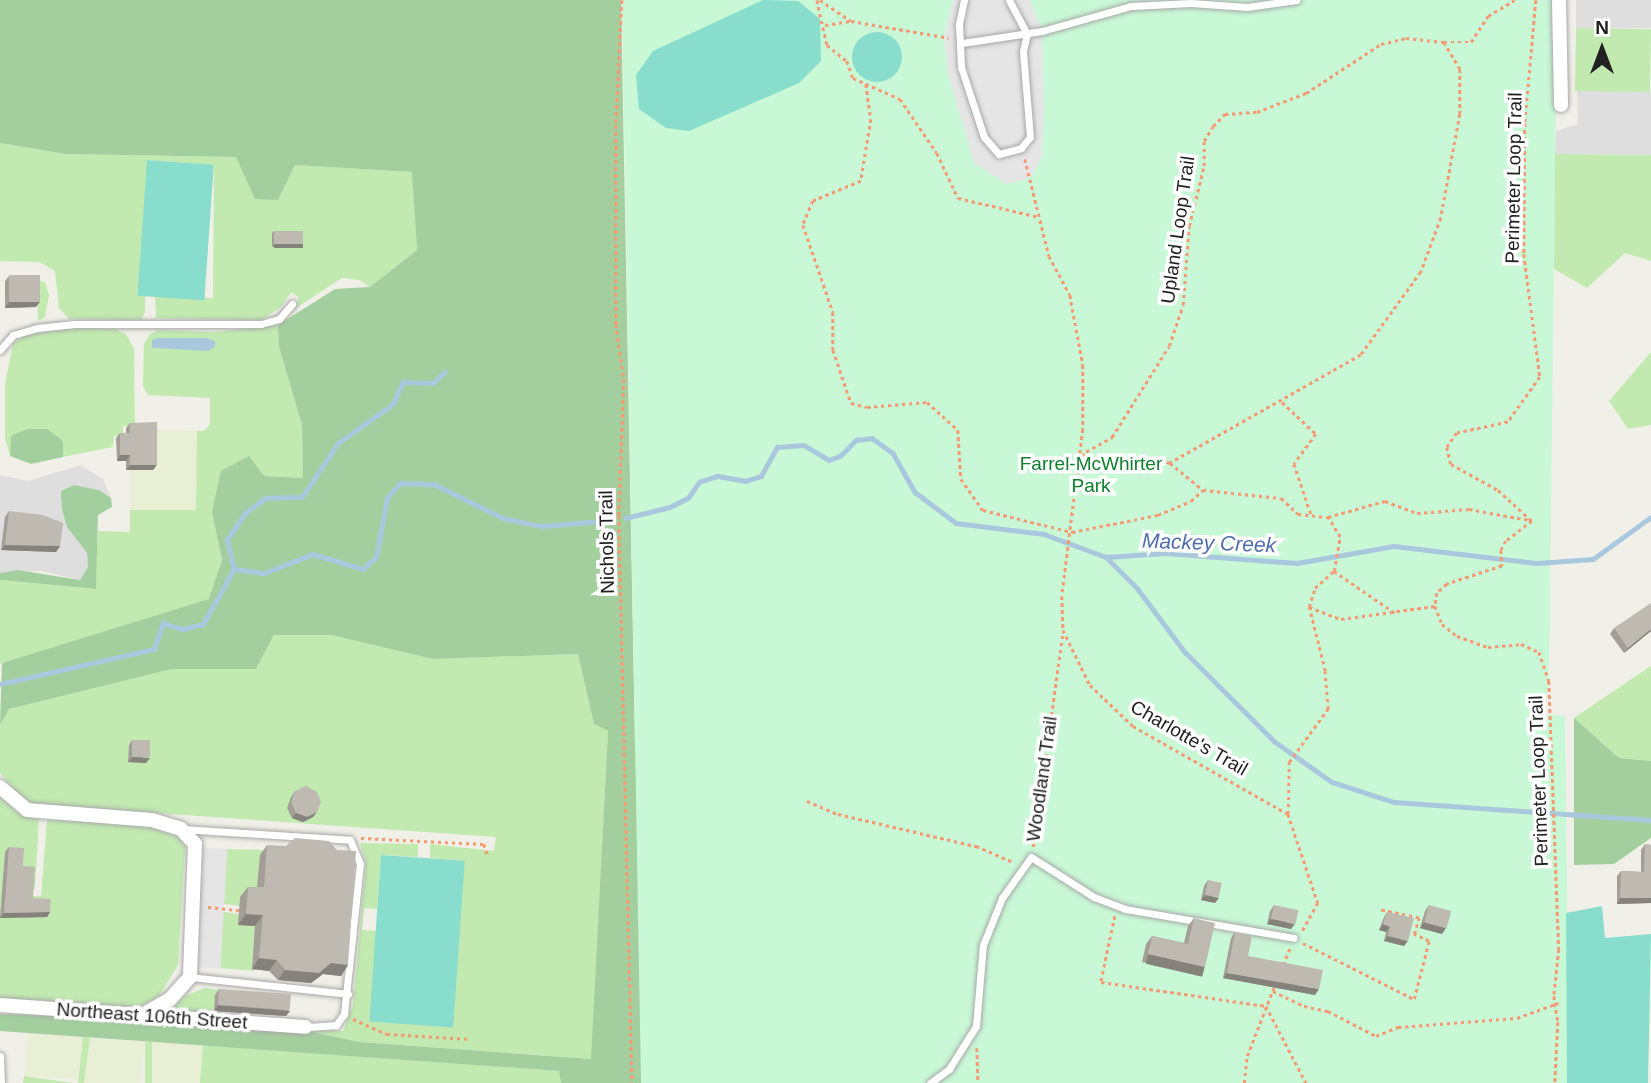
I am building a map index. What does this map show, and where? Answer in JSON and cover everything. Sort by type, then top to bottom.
[{"type":"street","points":[[1559,0],[1561,105]]},
{"type":"street","points":[[0,786],[27,810],[152,820],[181,829],[195,844],[190,977],[170,999],[142,1015]]},
{"type":"street","name":"Northeast 106th Street","points":[[0,1005],[304,1027]]},
{"type":"lane","points":[[964,0],[959,24],[962,43],[961,67],[984,137],[999,154],[1021,148],[1030,137],[1023,51],[1027,34],[1009,0]]},
{"type":"lane","points":[[962,43],[1027,34],[1131,6],[1191,3],[1247,7],[1297,0]]},
{"type":"lane","points":[[0,350],[13,335],[37,328],[75,324],[261,324],[279,319],[292,304]]},
{"type":"lane","points":[[181,829],[350,840],[360,864],[344,1014],[336,1025],[304,1027]]},
{"type":"lane","points":[[1031,857],[1118,906],[1294,938]]},
{"type":"lane","name":"Woodland Trail","points":[[975,1026],[983,945],[1002,898],[1026,869],[1031,857]]},
{"type":"lane","points":[[190,977],[348,994]]},
{"type":"lane","points":[[930,1083],[949,1069],[975,1026]]},
{"type":"lane","points":[[0,1056],[1,1083]]},
{"type":"path","name":"Nichols Trail","points":[[622,0],[616,125],[616,324],[624,379],[619,514],[632,1083]]},
{"type":"path","points":[[818,0],[851,21]]},
{"type":"path","points":[[818,0],[827,44],[847,61],[853,78],[900,99],[937,153],[958,198],[1039,217]]},
{"type":"path","name":"Upland Loop Trail","points":[[1080,455],[1112,437],[1169,346],[1183,305],[1189,226],[1204,166],[1204,141],[1213,126],[1225,114],[1257,112],[1306,93],[1381,44],[1406,38],[1471,43],[1488,16],[1515,0]]},
{"type":"path","name":"Perimeter Loop Trail","points":[[1532,521],[1498,490],[1451,464],[1447,447],[1457,433],[1508,422],[1540,377],[1524,254],[1525,124],[1536,0]]},
{"type":"path","points":[[825,25],[851,21],[913,29],[962,43]]},
{"type":"path","points":[[1080,455],[1170,463],[1361,355],[1421,272],[1441,218],[1460,114],[1460,69],[1444,42]]},
{"type":"path","points":[[866,84],[871,119],[861,181],[813,201],[803,225],[832,312],[833,350],[851,403],[867,407],[926,402],[958,430],[961,478],[983,510],[1072,532],[1158,515],[1191,501],[1203,490]]},
{"type":"path","name":"Charlotte's Trail","points":[[1021,148],[1049,256],[1070,295],[1083,365],[1080,455],[1067,558],[1063,630],[1090,685],[1127,721],[1288,814]]},
{"type":"path","points":[[1282,402],[1316,434],[1294,464],[1311,514]]},
{"type":"path","points":[[1170,463],[1203,490],[1281,498],[1298,514],[1328,517],[1385,501],[1417,513],[1469,509],[1532,521]]},
{"type":"path","points":[[1281,970],[1294,938],[1307,929],[1318,902],[1288,814],[1289,762],[1328,709],[1325,671],[1309,607],[1315,588],[1335,569],[1340,537],[1328,517]]},
{"type":"path","points":[[1309,607],[1341,619],[1435,606],[1437,593],[1447,584],[1502,566],[1501,550],[1532,521]]},
{"type":"path","points":[[1335,569],[1396,613]]},
{"type":"path","name":"Perimeter Loop Trail","points":[[1435,606],[1442,624],[1457,636],[1488,646],[1521,644],[1539,652],[1549,681],[1558,1003],[1555,1083]]},
{"type":"path","name":"Woodland Trail","points":[[1031,857],[1063,630]]},
{"type":"path","points":[[807,801],[838,814],[976,846],[1026,869]]},
{"type":"path","points":[[350,840],[484,844],[488,856]]},
{"type":"path","points":[[194,906],[239,910]]},
{"type":"path","points":[[1118,906],[1101,982],[1266,1006]]},
{"type":"path","points":[[1294,938],[1414,999],[1429,941],[1414,934],[1419,918],[1381,910]]},
{"type":"path","points":[[1244,1083],[1247,1056],[1277,980]]},
{"type":"path","points":[[1273,991],[1328,1011],[1376,1036],[1398,1027],[1517,1017],[1558,1003]]},
{"type":"path","points":[[1266,1006],[1306,1083]]},
{"type":"path","points":[[344,1014],[367,1029],[387,1034],[470,1039]]},
{"type":"path","points":[[975,1026],[978,1083]]},
{"type":"shaded area","points":[[763,0],[798,1],[820,19],[821,61],[799,83],[689,131],[666,128],[639,109],[636,75],[653,51]]},
{"type":"shaded area","points":[[953,0],[1030,0],[1042,31],[1044,111],[1042,156],[1031,178],[1007,184],[974,163],[947,71],[944,36]]},
{"type":"shaded area","points":[[1576,0],[1651,0],[1651,28],[1576,28]]},
{"type":"shaded area","points":[[877,32],[895,39],[902,57],[895,75],[877,82],[859,75],[852,57],[859,39]]},
{"type":"shaded area","points":[[1577,91],[1651,92],[1651,155],[1555,154],[1556,131],[1578,124]]},
{"type":"shaded area","points":[[147,160],[214,165],[204,300],[138,296]]},
{"type":"shaded area","points":[[207,338],[215,341],[215,347],[208,351],[152,348],[152,340]]},
{"type":"shaded area","points":[[80,465],[103,479],[111,498],[99,490],[74,485],[61,491],[76,539],[87,553],[88,567],[80,580],[41,571],[0,573],[0,475],[28,481]]},
{"type":"shaded area","points":[[189,847],[227,849],[221,969],[183,967]]},
{"type":"shaded area","points":[[381,855],[465,861],[453,1027],[369,1022]]},
{"type":"shaded area","points":[[1602,906],[1605,938],[1651,934],[1648,1083],[1567,1083],[1566,913]]},
{"type":"green space","points":[[0,0],[621,0],[635,748],[791,853],[910,1083],[561,1083],[559,1071],[0,1031],[0,1014],[154,1020],[307,1031],[360,1042],[591,1059],[608,731],[594,724],[578,654],[433,659],[331,635],[274,635],[256,669],[172,669],[9,709],[0,725],[2,663],[209,599],[222,560],[212,512],[221,471],[249,456],[264,476],[303,478],[302,425],[279,347],[278,325],[335,289],[370,287],[417,250],[412,172],[295,165],[278,200],[255,199],[236,157],[65,154],[0,143]]},
{"type":"green space","name":"Farrel-McWhirter Park","points":[[622,0],[1557,0],[1549,681],[1544,714],[1565,716],[1569,1083],[641,1083]]},
{"type":"green space","points":[[1576,28],[1651,29],[1650,92],[1575,91]]},
{"type":"green space","points":[[0,143],[65,154],[236,157],[278,200],[295,165],[413,172],[417,250],[370,287],[359,280],[342,278],[293,310],[299,297],[291,292],[281,307],[261,320],[156,318],[155,296],[213,298],[214,165],[147,160],[145,312],[141,320],[69,319],[59,308],[55,271],[39,262],[0,261]]},
{"type":"green space","points":[[1555,154],[1651,155],[1651,261],[1625,253],[1587,288],[1554,269]]},
{"type":"green space","points":[[37,280],[45,282],[49,295],[45,317],[38,321]]},
{"type":"green space","points":[[278,325],[279,347],[302,425],[303,478],[264,476],[212,512],[222,560],[210,599],[0,664],[0,580],[95,589],[98,531],[130,532],[130,510],[196,510],[197,431],[204,431],[210,424],[210,398],[148,395],[143,386],[144,344],[150,334],[158,330],[215,332]]},
{"type":"green space","points":[[70,328],[114,329],[126,334],[134,349],[135,426],[123,426],[123,436],[114,436],[113,447],[63,457],[63,441],[11,436],[10,456],[5,438],[5,384],[13,344],[26,335]]},
{"type":"green space","points":[[1651,352],[1651,425],[1628,429],[1609,401]]},
{"type":"green space","points":[[27,429],[47,429],[63,441],[63,457],[31,464],[10,456],[11,436]]},
{"type":"green space","points":[[153,430],[197,431],[196,510],[130,510],[130,470],[153,470]]},
{"type":"green space","points":[[74,485],[99,490],[111,498],[112,507],[98,515],[96,589],[0,580],[0,573],[18,570],[80,580],[88,567],[87,553],[67,527],[62,509],[61,491]]},
{"type":"green space","points":[[274,635],[331,635],[433,659],[578,654],[594,724],[608,731],[592,1059],[360,1042],[307,1031],[343,1031],[353,1005],[366,863],[360,843],[418,844],[418,857],[381,855],[377,909],[364,908],[362,930],[376,931],[370,1022],[464,861],[430,858],[430,844],[494,851],[496,837],[27,804],[0,773],[0,725],[9,709],[172,669],[256,669]]},
{"type":"green space","points":[[1651,666],[1651,761],[1619,758],[1574,718]]},
{"type":"green space","points":[[1574,718],[1619,758],[1651,761],[1651,838],[1614,864],[1574,865]]},
{"type":"green space","points":[[0,797],[19,814],[39,820],[35,889],[30,889],[30,896],[41,896],[47,820],[149,826],[179,838],[185,847],[178,965],[159,996],[143,1005],[123,1007],[0,999]]},
{"type":"green space","points":[[227,849],[263,850],[256,898],[240,897],[240,906],[224,904]]},
{"type":"green space","points":[[223,912],[239,914],[239,925],[255,926],[254,971],[220,968]]},
{"type":"green space","points":[[205,988],[254,994],[254,997],[216,995],[214,1014],[169,1012],[185,996]]},
{"type":"green space","points":[[28,1033],[83,1037],[80,1080],[25,1076]]},
{"type":"green space","points":[[83,1037],[90,1038],[84,1083],[78,1083]]},
{"type":"green space","points":[[90,1038],[145,1042],[140,1083],[84,1083]]},
{"type":"green space","points":[[145,1042],[152,1042],[152,1083],[145,1083]]},
{"type":"green space","points":[[152,1042],[203,1045],[201,1083],[150,1083]]},
{"type":"green space","points":[[203,1045],[560,1071],[561,1083],[200,1083]]},
{"type":"green space","points":[[24,1076],[45,1079],[75,1083],[23,1083]]},
{"type":"building","points":[[274,231],[303,231],[303,244],[274,244]]},
{"type":"building","points":[[9,275],[40,275],[40,302],[9,302]]},
{"type":"building","points":[[157,422],[157,465],[130,465],[130,455],[120,455],[120,433],[130,433],[130,423]]},
{"type":"building","points":[[9,511],[43,515],[63,523],[60,546],[5,545]]},
{"type":"building","points":[[1651,603],[1651,629],[1628,648],[1614,628]]},
{"type":"building","points":[[132,740],[150,740],[150,757],[132,757]]},
{"type":"building","points":[[306,786],[317,792],[321,802],[317,812],[307,817],[296,813],[291,802],[295,791]]},
{"type":"building","points":[[295,838],[329,841],[337,850],[356,851],[348,965],[331,963],[319,973],[285,970],[277,960],[259,958],[263,915],[246,914],[248,887],[264,887],[267,845],[286,846]]},
{"type":"building","points":[[1645,844],[1651,845],[1651,898],[1620,898],[1621,871],[1644,872]]},
{"type":"building","points":[[9,847],[24,848],[23,866],[35,867],[33,898],[51,899],[50,912],[4,913]]},
{"type":"building","points":[[1208,880],[1222,883],[1219,898],[1205,895]]},
{"type":"building","points":[[1274,905],[1298,910],[1296,924],[1271,919]]},
{"type":"building","points":[[1429,905],[1451,911],[1447,928],[1424,922]]},
{"type":"building","points":[[1387,912],[1414,918],[1408,941],[1388,936],[1390,927],[1383,924]]},
{"type":"building","points":[[1194,918],[1215,923],[1205,967],[1148,954],[1152,936],[1188,944]]},
{"type":"building","points":[[1235,932],[1252,936],[1248,956],[1323,970],[1319,989],[1227,973]]},
{"type":"building","points":[[219,989],[291,994],[290,1010],[218,1005]]},
{"type":"waterway","points":[[234,569],[227,540],[245,513],[266,498],[302,497],[338,443],[393,404],[403,382],[433,383],[445,372]]},
{"type":"waterway","name":"Mackey Creek","points":[[625,518],[670,507],[688,498],[699,482],[718,476],[746,481],[761,476],[777,447],[804,445],[829,460],[840,456],[856,440],[872,438],[893,453],[915,492],[956,523],[1044,534],[1106,557],[1166,553],[1297,563],[1394,546],[1537,563],[1593,559],[1651,517]]},
{"type":"waterway","name":"Mackey Creek","points":[[0,684],[154,649],[163,623],[183,629],[203,624],[234,569],[264,573],[313,554],[363,569],[376,557],[387,498],[400,483],[434,484],[503,518],[542,526],[613,520]]},
{"type":"waterway","points":[[1106,557],[1138,589],[1185,652],[1274,741],[1332,782],[1394,802],[1651,820]]}]
